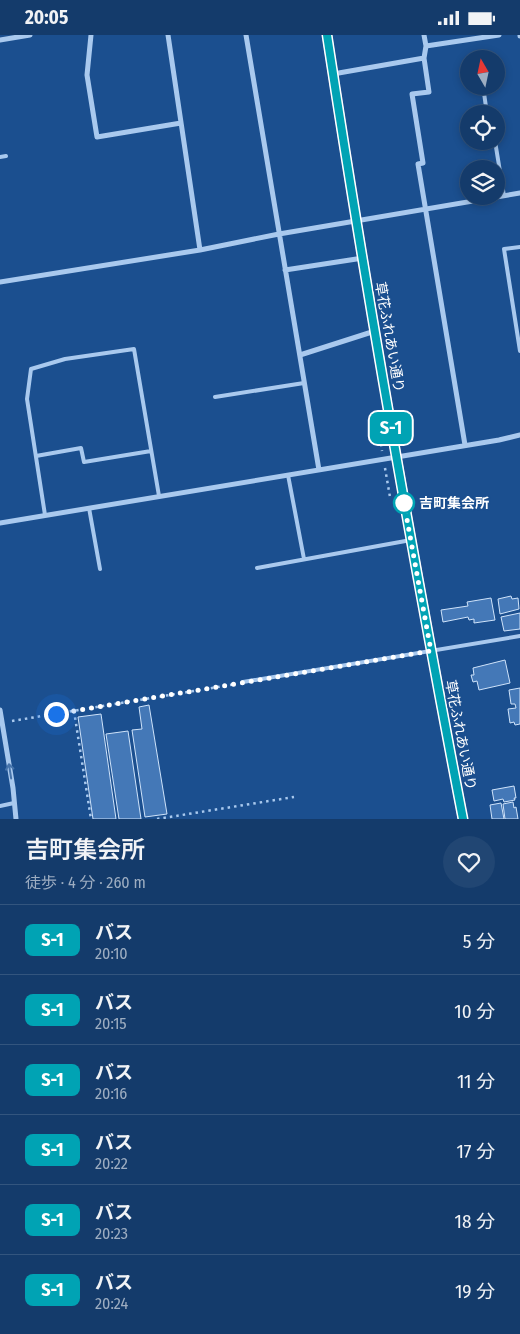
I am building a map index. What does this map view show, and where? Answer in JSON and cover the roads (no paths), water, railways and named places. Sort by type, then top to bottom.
[{"type":"street","points":[[0,40],[26,35]]},
{"type":"street","points":[[92,35],[88,75],[98,137],[181,123]]},
{"type":"street","points":[[168,35],[200,250]]},
{"type":"street","points":[[246,35],[319,470]]},
{"type":"street","name":"草花ふれあい通り","points":[[327,35],[396,456],[463,819]]},
{"type":"street","points":[[424,35],[426,46],[424,58],[429,92],[412,94],[423,163],[418,164],[465,445]]},
{"type":"street","points":[[426,46],[499,35]]},
{"type":"street","points":[[333,74],[424,58]]},
{"type":"street","points":[[505,196],[520,193]]},
{"type":"street","points":[[0,282],[200,250],[460,203]]},
{"type":"street","points":[[285,271],[363,258]]},
{"type":"street","points":[[300,355],[375,331]]},
{"type":"street","points":[[0,523],[520,435]]},
{"type":"street","points":[[0,710],[16,819]]},
{"type":"lane","points":[[0,157],[6,156]]},
{"type":"lane","points":[[520,247],[504,249],[520,351]]},
{"type":"lane","points":[[45,515],[27,399],[31,369],[65,359],[134,349],[159,496]]},
{"type":"lane","points":[[215,397],[304,383]]},
{"type":"lane","points":[[36,456],[81,448],[84,462],[151,451]]},
{"type":"lane","points":[[288,475],[304,559]]},
{"type":"lane","points":[[89,508],[100,569]]},
{"type":"lane","points":[[257,567],[411,540]]},
{"type":"lane","points":[[243,682],[520,636]]},
{"type":"lane","points":[[0,806],[14,803]]},
{"type":"place","name":"吉町集会所","points":[[404,503]]}]
